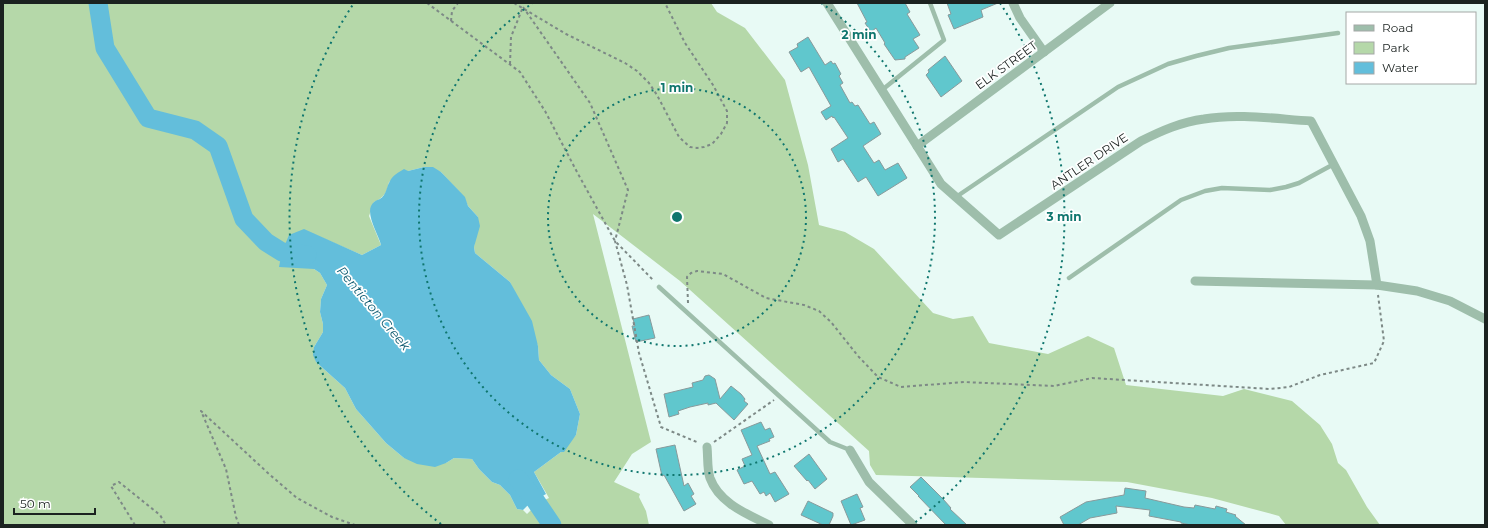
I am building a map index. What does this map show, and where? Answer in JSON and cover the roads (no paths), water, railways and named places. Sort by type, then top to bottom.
[{"type":"street","name":"ANTLER DRIVE","points":[[827,3],[941,184],[999,235],[1141,141],[1161,131],[1183,123],[1226,116],[1311,121],[1361,216],[1370,241],[1377,285]]},
{"type":"street","points":[[1013,3],[1020,18],[1044,52]]},
{"type":"street","name":"ELK STREET","points":[[917,146],[1110,3]]},
{"type":"street","points":[[1195,281],[1377,285],[1416,291],[1450,302],[1485,319]]},
{"type":"street","points":[[707,447],[710,477],[716,489],[728,502],[742,512],[769,525]]},
{"type":"street","points":[[850,450],[869,482],[913,525]]},
{"type":"lane","points":[[882,90],[944,40],[930,3]]},
{"type":"lane","points":[[956,197],[1105,95],[1118,87],[1162,67],[1196,56],[1229,48],[1338,34]]},
{"type":"lane","points":[[1069,278],[1181,200],[1206,191],[1222,188],[1270,190],[1286,187],[1299,183],[1334,164]]},
{"type":"lane","points":[[659,287],[830,442],[850,450]]},
{"type":"water","points":[[424,167],[433,167],[441,172],[465,197],[468,206],[478,217],[480,226],[474,247],[475,253],[510,282],[532,321],[538,346],[539,360],[551,375],[570,389],[580,414],[576,435],[564,452],[561,452],[534,472],[546,494],[530,503],[523,510],[517,509],[510,495],[500,485],[492,482],[479,469],[472,459],[454,458],[435,467],[417,464],[404,458],[386,443],[356,409],[345,388],[316,362],[313,355],[314,347],[323,332],[320,312],[321,299],[327,285],[320,273],[314,269],[279,267],[282,252],[289,235],[304,229],[362,255],[381,245],[372,222],[370,211],[371,206],[374,202],[383,197],[391,179],[396,174],[404,169],[408,171]]},
{"type":"waterway","name":"Penticton Creek","points":[[98,3],[105,48],[148,118],[195,130],[218,146],[244,219],[266,242],[282,252],[307,255]]},
{"type":"waterway","name":"Penticton Creek","points":[[518,479],[552,525]]}]
